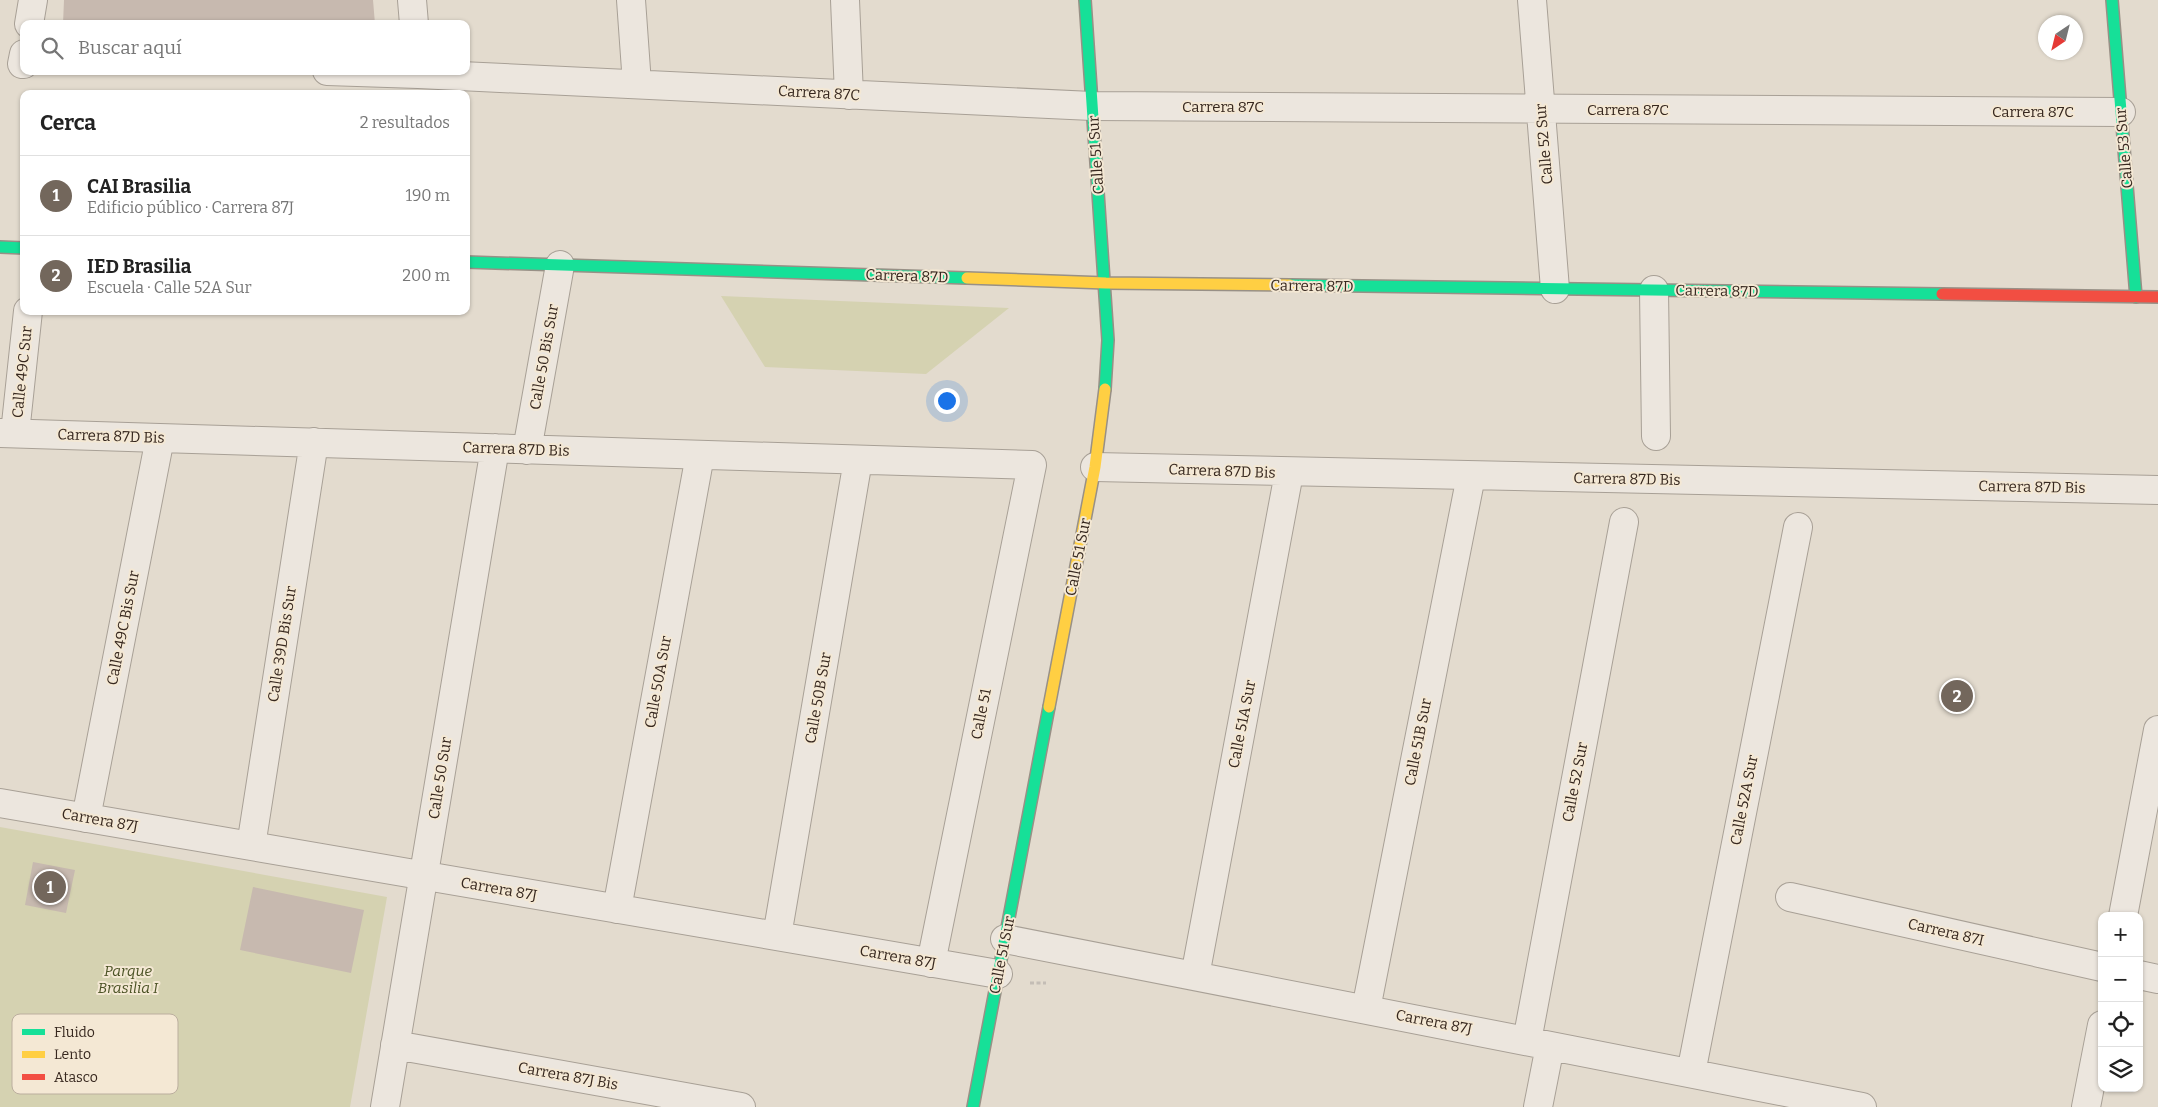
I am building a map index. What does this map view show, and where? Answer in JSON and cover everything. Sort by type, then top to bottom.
[{"type":"street","points":[[30,20],[33,0]]},
{"type":"street","points":[[412,0],[414,20]]},
{"type":"street","points":[[631,0],[637,84]]},
{"type":"street","points":[[845,0],[849,95]]},
{"type":"street","name":"Calle 51 Sur","points":[[973,1107],[1095,467],[1106,375],[1108,340],[1106,283],[1084,0]]},
{"type":"street","name":"Calle 52 Sur","points":[[1532,0],[1555,289]]},
{"type":"street","name":"Calle 53 Sur","points":[[2112,0],[2136,297]]},
{"type":"street","name":"Carrera 87C","points":[[368,75],[419,80],[637,84],[1092,106],[2121,112]]},
{"type":"street","points":[[0,247],[20,248]]},
{"type":"street","name":"Carrera 87D","points":[[470,262],[1106,283],[2158,297]]},
{"type":"street","name":"Calle 50 Bis Sur","points":[[528,450],[560,265]]},
{"type":"street","points":[[1654,290],[1656,436]]},
{"type":"street","name":"Calle 49C Sur","points":[[8,433],[27,315]]},
{"type":"street","name":"Carrera 87D Bis","points":[[8,433],[1032,465]]},
{"type":"street","name":"Calle 49C Bis Sur","points":[[86,818],[160,438]]},
{"type":"street","name":"Calle 39D Bis Sur","points":[[251,846],[314,442]]},
{"type":"street","name":"Calle 50 Sur","points":[[385,1107],[495,448]]},
{"type":"street","name":"Calle 50A Sur","points":[[617,909],[700,455]]},
{"type":"street","name":"Calle 50B Sur","points":[[778,936],[858,460]]},
{"type":"street","name":"Calle 51","points":[[931,963],[1032,465]]},
{"type":"street","name":"Carrera 87D Bis","points":[[1095,467],[1288,473],[2158,490]]},
{"type":"street","name":"Calle 51A Sur","points":[[1195,976],[1288,473]]},
{"type":"street","name":"Calle 51B Sur","points":[[1366,1009],[1471,476]]},
{"type":"street","name":"Calle 52 Sur","points":[[1538,1107],[1538,1043],[1624,522]]},
{"type":"street","name":"Calle 52A Sur","points":[[1691,1073],[1798,527]]},
{"type":"street","points":[[2124,912],[2150,816],[2158,730]]},
{"type":"street","name":"Carrera 87J","points":[[0,803],[998,974]]},
{"type":"street","name":"Carrera 87I","points":[[1790,897],[2098,966]]},
{"type":"street","name":"Carrera 87J","points":[[1005,938],[1862,1107]]},
{"type":"street","points":[[2143,976],[2158,979]]},
{"type":"street","name":"Carrera 87J Bis","points":[[395,1045],[741,1107]]},
{"type":"street","points":[[2086,1107],[2098,1046]]},
{"type":"green space","points":[[721,296],[1009,308],[926,374],[765,367]]},
{"type":"green space","name":"Parque Brasilia I","points":[[0,827],[387,897],[350,1107],[0,1107]]},
{"type":"building","points":[[64,0],[373,0],[375,20],[63,20]]},
{"type":"building","points":[[33,862],[75,870],[66,913],[25,905]]},
{"type":"building","points":[[253,887],[364,910],[351,973],[240,950]]},
{"type":"traffic: fast","points":[[1085,0],[1108,340],[1105,389]]},
{"type":"traffic: fast","points":[[2112,0],[2136,297]]},
{"type":"traffic: fast","points":[[0,247],[20,248]]},
{"type":"traffic: fast","points":[[470,262],[967,278]]},
{"type":"traffic: fast","points":[[1290,285],[1942,294]]},
{"type":"traffic: fast","points":[[973,1107],[1049,707]]},
{"type":"traffic: slow","points":[[967,278],[1106,283],[1290,285]]},
{"type":"traffic: slow","points":[[1049,707],[1095,467],[1105,389]]},
{"type":"traffic: jam","points":[[1942,294],[2158,297]]},
{"type":"place","name":"IED Brasilia","points":[[1957,696]]},
{"type":"place","name":"CAI Brasilia","points":[[50,887]]}]
